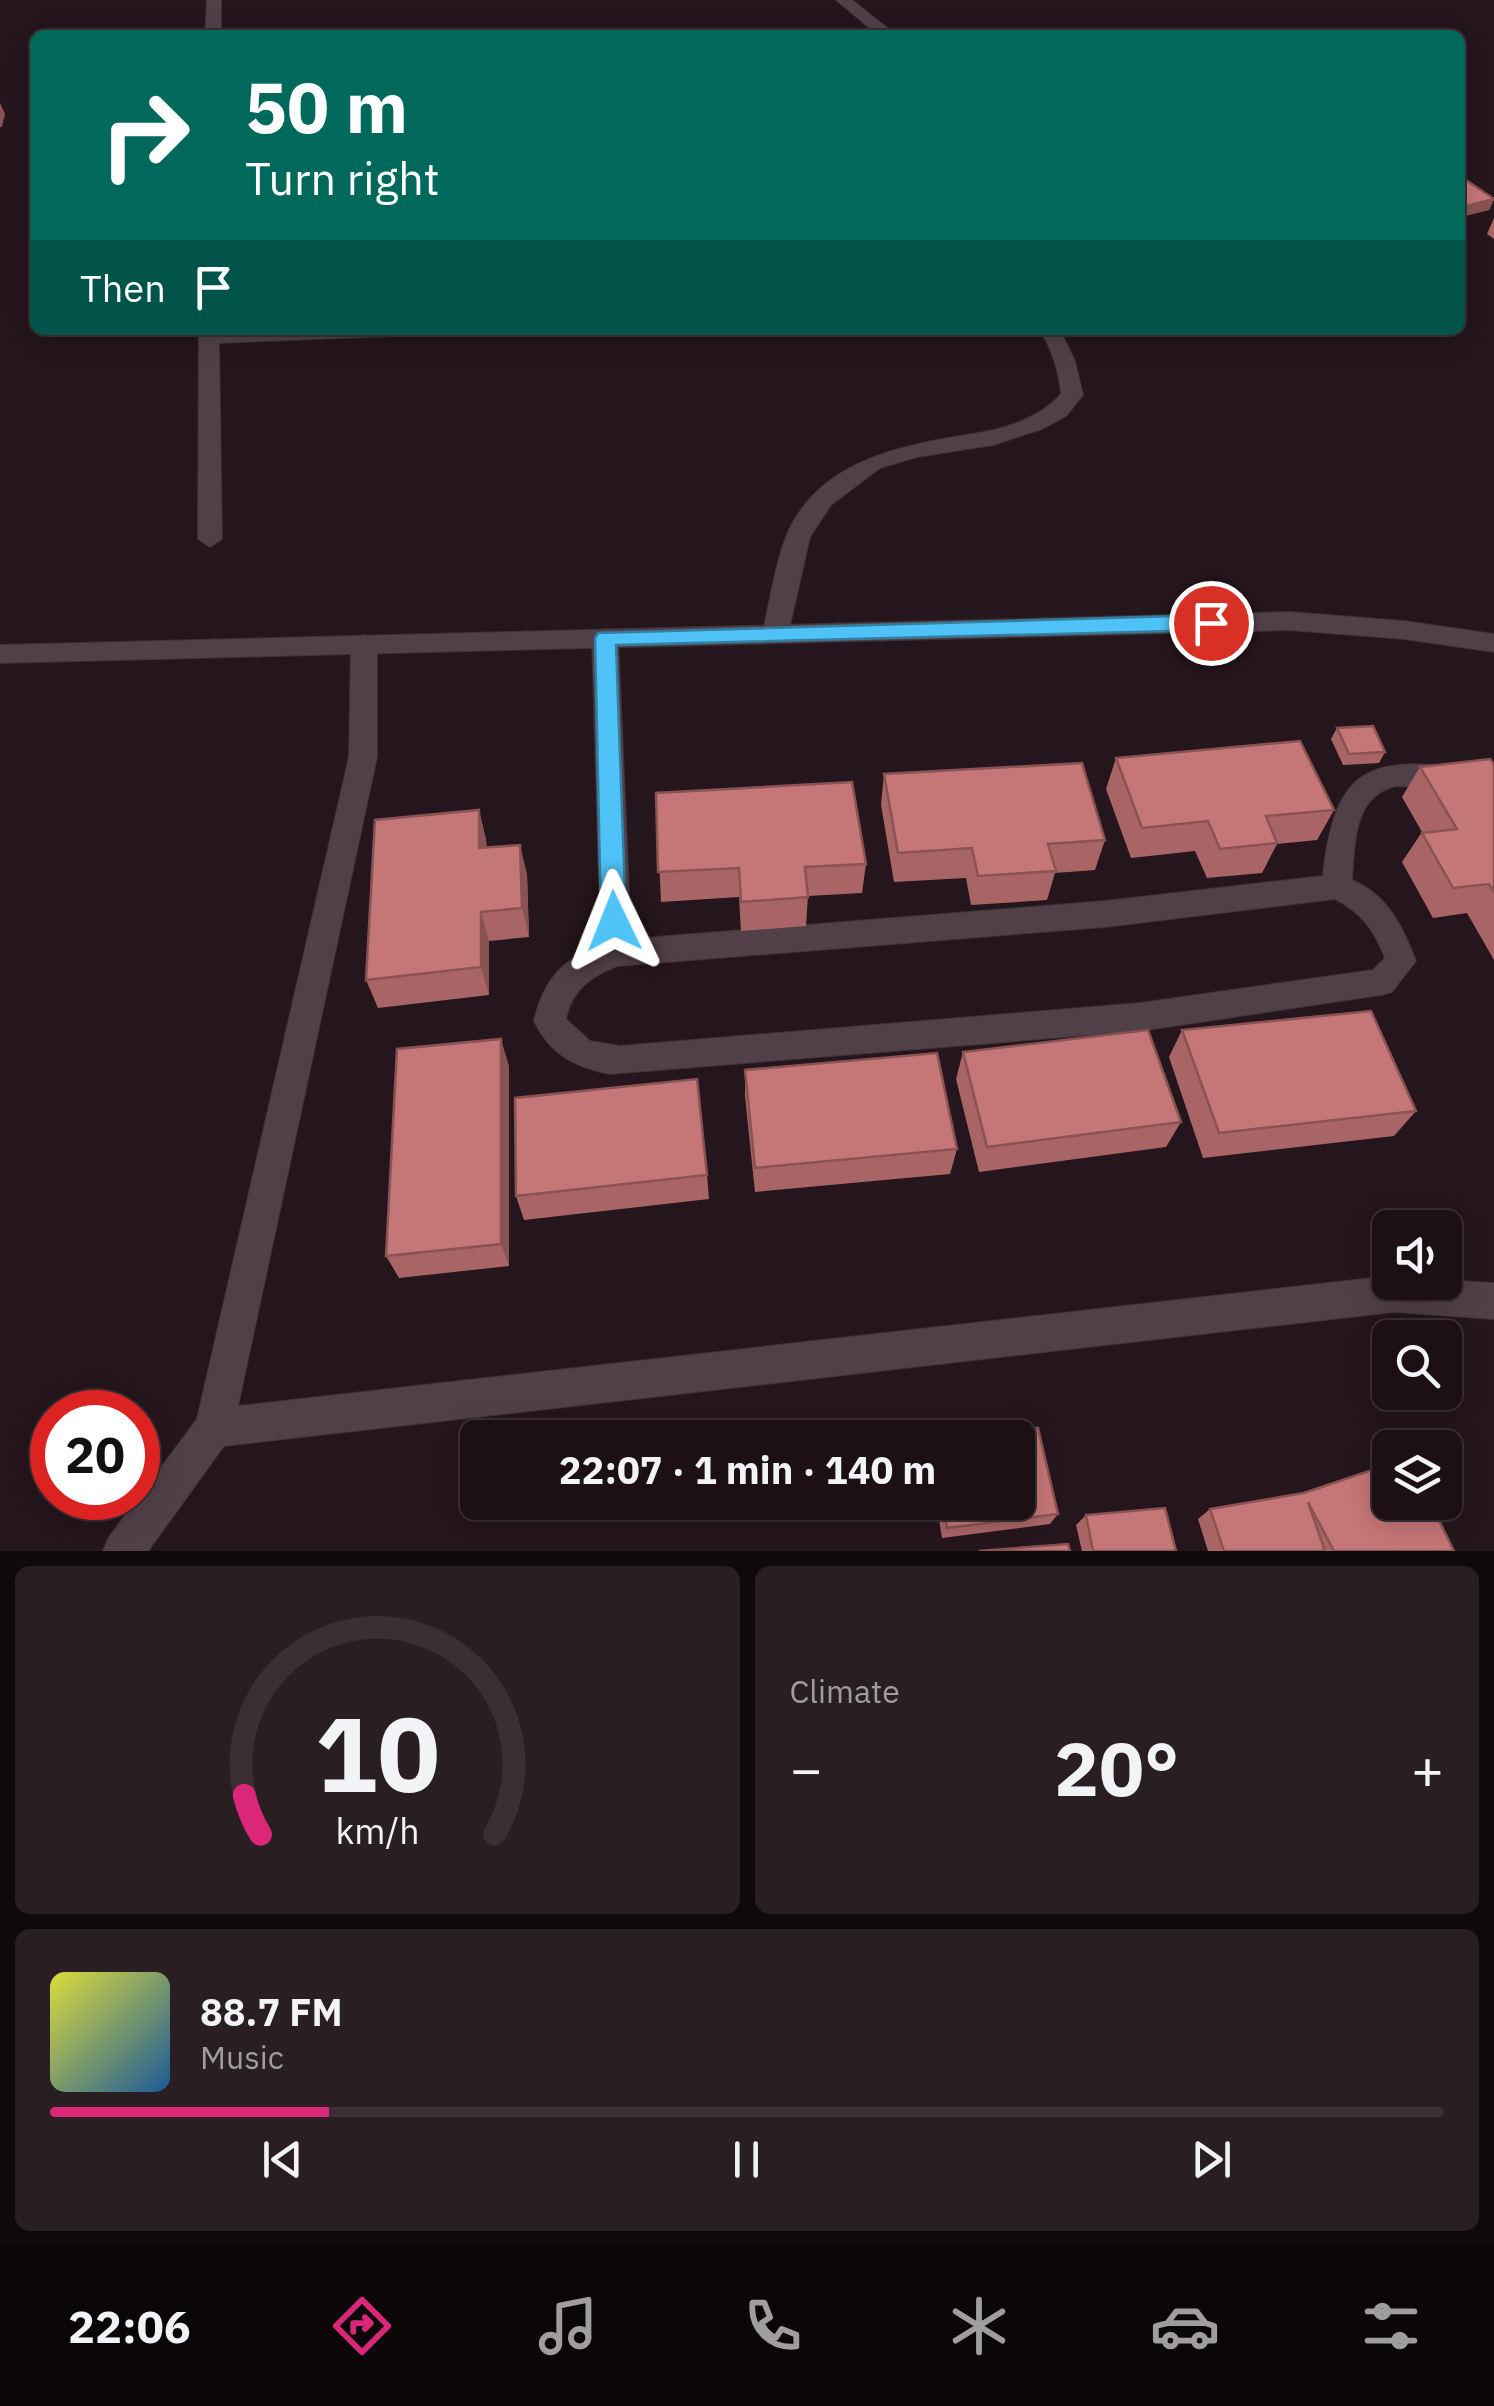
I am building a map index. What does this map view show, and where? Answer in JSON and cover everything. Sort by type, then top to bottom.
[{"type":"street","points":[[213,30],[214,0]]},
{"type":"street","points":[[843,0],[882,30]]},
{"type":"street","points":[[208,335],[210,539]]},
{"type":"street","points":[[775,634],[798,536],[822,500],[872,463],[914,450],[993,438],[1058,411],[1072,395],[1063,352],[1053,335]]},
{"type":"street","points":[[0,654],[1289,621],[1404,630],[1494,643]]},
{"type":"street","points":[[605,638],[616,953]]},
{"type":"street","points":[[123,1551],[214,1428],[362,758],[364,644]]},
{"type":"street","points":[[1337,887],[1340,840],[1347,813],[1365,783],[1388,774],[1494,780]]},
{"type":"street","points":[[1337,887],[1359,895],[1389,926],[1400,961],[1380,982],[1140,1017],[620,1060],[590,1057],[563,1042],[550,1021],[553,1001],[572,972],[616,953],[1104,914],[1337,887]]},
{"type":"street","points":[[214,1428],[1394,1294],[1494,1301]]},
{"type":"building","points":[[1465,179],[1494,199],[1466,206]]},
{"type":"building","points":[[1373,726],[1385,752],[1349,754],[1337,728]]},
{"type":"building","points":[[1300,741],[1334,810],[1266,816],[1277,843],[1220,849],[1208,821],[1142,828],[1116,758]]},
{"type":"building","points":[[1490,759],[1494,764],[1494,892],[1489,884],[1453,888],[1422,833],[1457,829],[1420,767]]},
{"type":"building","points":[[1082,763],[1105,840],[1048,844],[1056,871],[978,876],[972,848],[898,853],[884,774]]},
{"type":"building","points":[[852,782],[866,864],[805,867],[808,897],[741,902],[739,868],[658,872],[656,793]]},
{"type":"building","points":[[479,810],[479,848],[520,845],[522,908],[481,912],[481,967],[366,980],[375,820]]},
{"type":"building","points":[[1371,1011],[1416,1111],[1219,1133],[1182,1030]]},
{"type":"building","points":[[1148,1030],[1181,1122],[987,1147],[963,1052]]},
{"type":"building","points":[[501,1039],[501,1244],[386,1256],[397,1049]]},
{"type":"building","points":[[937,1053],[957,1149],[755,1168],[745,1070]]},
{"type":"building","points":[[697,1079],[707,1175],[516,1196],[515,1098]]},
{"type":"building","points":[[1038,1428],[1058,1514],[1035,1517]]},
{"type":"building","points":[[1372,1470],[1372,1520],[1439,1520],[1454,1551],[1334,1551],[1308,1502],[1325,1551],[1224,1551],[1210,1509],[1304,1493]]},
{"type":"building","points":[[1165,1508],[1176,1551],[1093,1551],[1086,1515]]},
{"type":"building","points":[[946,1520],[1010,1520],[947,1528]]},
{"type":"building","points":[[1068,1544],[1070,1551],[979,1551]]},
{"type":"route","points":[[614,921],[605,638],[1211,623]]}]
